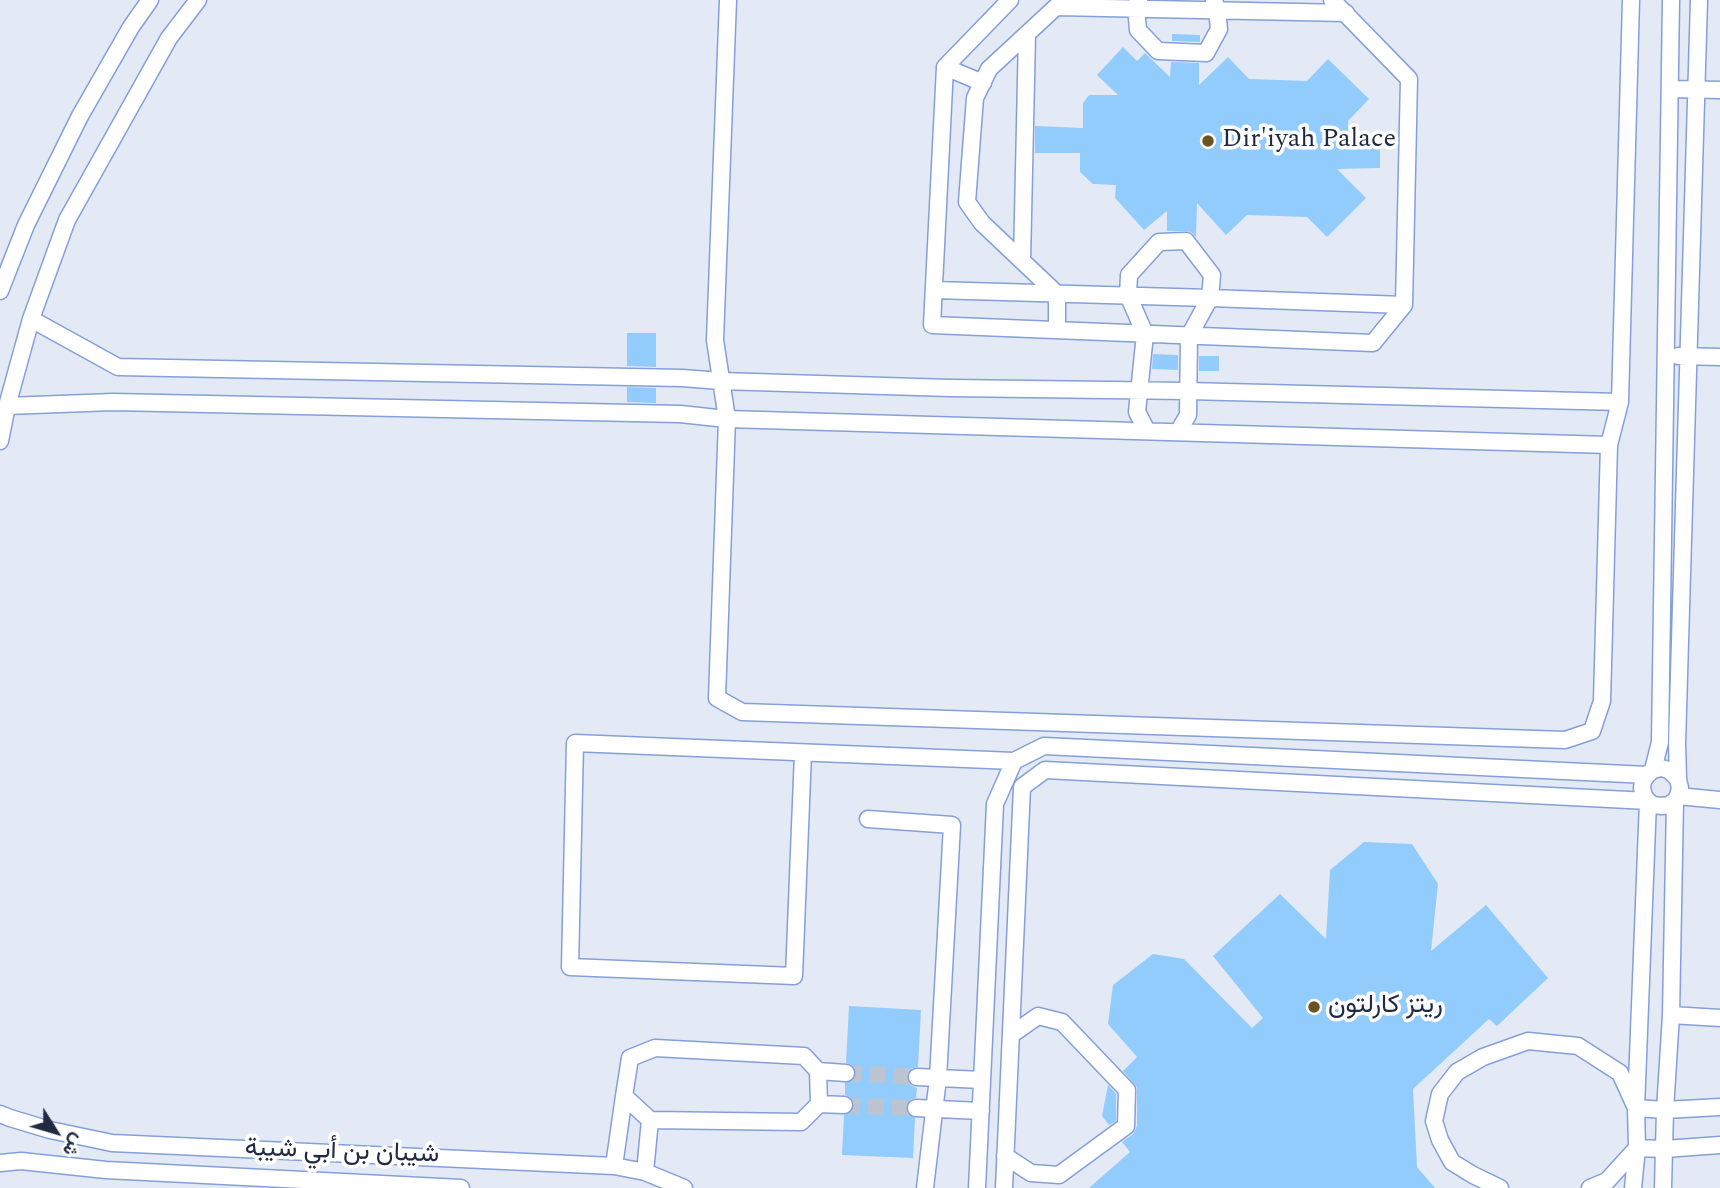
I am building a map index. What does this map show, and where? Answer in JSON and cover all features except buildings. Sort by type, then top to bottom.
[{"type":"street","points":[[0,291],[26,225],[80,117],[131,27],[150,0]]},
{"type":"street","points":[[0,441],[31,319],[68,220],[169,37],[198,0]]},
{"type":"street","points":[[728,0],[715,340],[727,419],[717,698],[742,712],[1565,740],[1592,731],[1602,701],[1609,445],[1620,402],[1631,0]]},
{"type":"street","points":[[1010,0],[945,67],[932,325],[1373,344],[1404,305],[1409,79],[1332,0]]},
{"type":"street","points":[[1671,0],[1660,742],[1642,788],[1644,796],[1653,805],[1669,805],[1677,792]]},
{"type":"street","points":[[1664,1188],[1699,0]]},
{"type":"street","points":[[1138,4],[1138,30],[1158,51],[1206,53],[1219,29],[1215,5]]},
{"type":"street","points":[[1057,330],[1056,295],[982,223],[967,202],[975,98],[989,69],[1056,6],[1215,5],[1346,13]]},
{"type":"street","points":[[1022,261],[1027,34]]},
{"type":"street","points":[[945,67],[983,83]]},
{"type":"street","points":[[1670,89],[1720,90]]},
{"type":"street","points":[[938,206],[967,202]]},
{"type":"street","points":[[1147,431],[1137,412],[1145,334],[1128,295],[1129,275],[1159,242],[1186,241],[1212,275],[1210,298],[1189,336],[1188,415],[1178,432]]},
{"type":"street","points":[[934,290],[1404,305]]},
{"type":"street","points":[[31,319],[118,367],[1620,402]]},
{"type":"street","points":[[1665,356],[1720,357]]},
{"type":"street","points":[[7,406],[113,402],[680,414],[727,419],[1609,445]]},
{"type":"street","points":[[803,753],[794,976],[570,967],[575,743],[1014,761],[1044,746],[1650,772],[1661,768],[1669,770],[1677,792]]},
{"type":"street","points":[[977,1188],[995,804],[1014,761]]},
{"type":"street","points":[[1004,1188],[1022,787],[1045,770],[1648,801]]},
{"type":"street","points":[[1677,792],[1720,800]]},
{"type":"street","points":[[1633,1188],[1637,1148],[1636,1108],[1648,801]]},
{"type":"street","points":[[868,819],[952,825],[938,1078],[925,1188]]},
{"type":"street","points":[[1671,1015],[1720,1018]]},
{"type":"street","points":[[1006,1156],[1031,1173],[1059,1175],[1126,1126],[1127,1090],[1062,1022],[1038,1017],[1011,1035]]},
{"type":"street","points":[[1500,1188],[1452,1162],[1440,1140],[1434,1121],[1440,1094],[1457,1072],[1483,1057],[1528,1041],[1578,1046],[1620,1073],[1636,1108]]},
{"type":"street","points":[[614,1166],[624,1096],[630,1058],[655,1048],[804,1056],[818,1071],[819,1104],[801,1122],[650,1120],[624,1096]]},
{"type":"street","points":[[818,1071],[846,1073]]},
{"type":"street","points":[[917,1077],[982,1080]]},
{"type":"street","points":[[819,1104],[844,1105]]},
{"type":"street","points":[[1636,1108],[1665,1110],[1720,1107]]},
{"type":"street","points":[[916,1108],[981,1111]]},
{"type":"street","name":"شيبان بن أبي شيبة","points":[[0,1114],[50,1130],[112,1143],[614,1166],[645,1172],[684,1188]]},
{"type":"street","points":[[645,1172],[650,1120]]},
{"type":"street","points":[[1590,1188],[1607,1181],[1637,1148],[1720,1145]]},
{"type":"street","name":"شيبان بن أبي شيبة","points":[[0,1163],[21,1161],[106,1170],[461,1188]]},
{"type":"tunnel","points":[[846,1073],[917,1077]]},
{"type":"tunnel","points":[[844,1105],[916,1108]]},
{"type":"place","name":"Dir'iyah Palace","points":[[1208,141]]},
{"type":"place","name":"ريتز كارلتون","points":[[1314,1007]]}]
